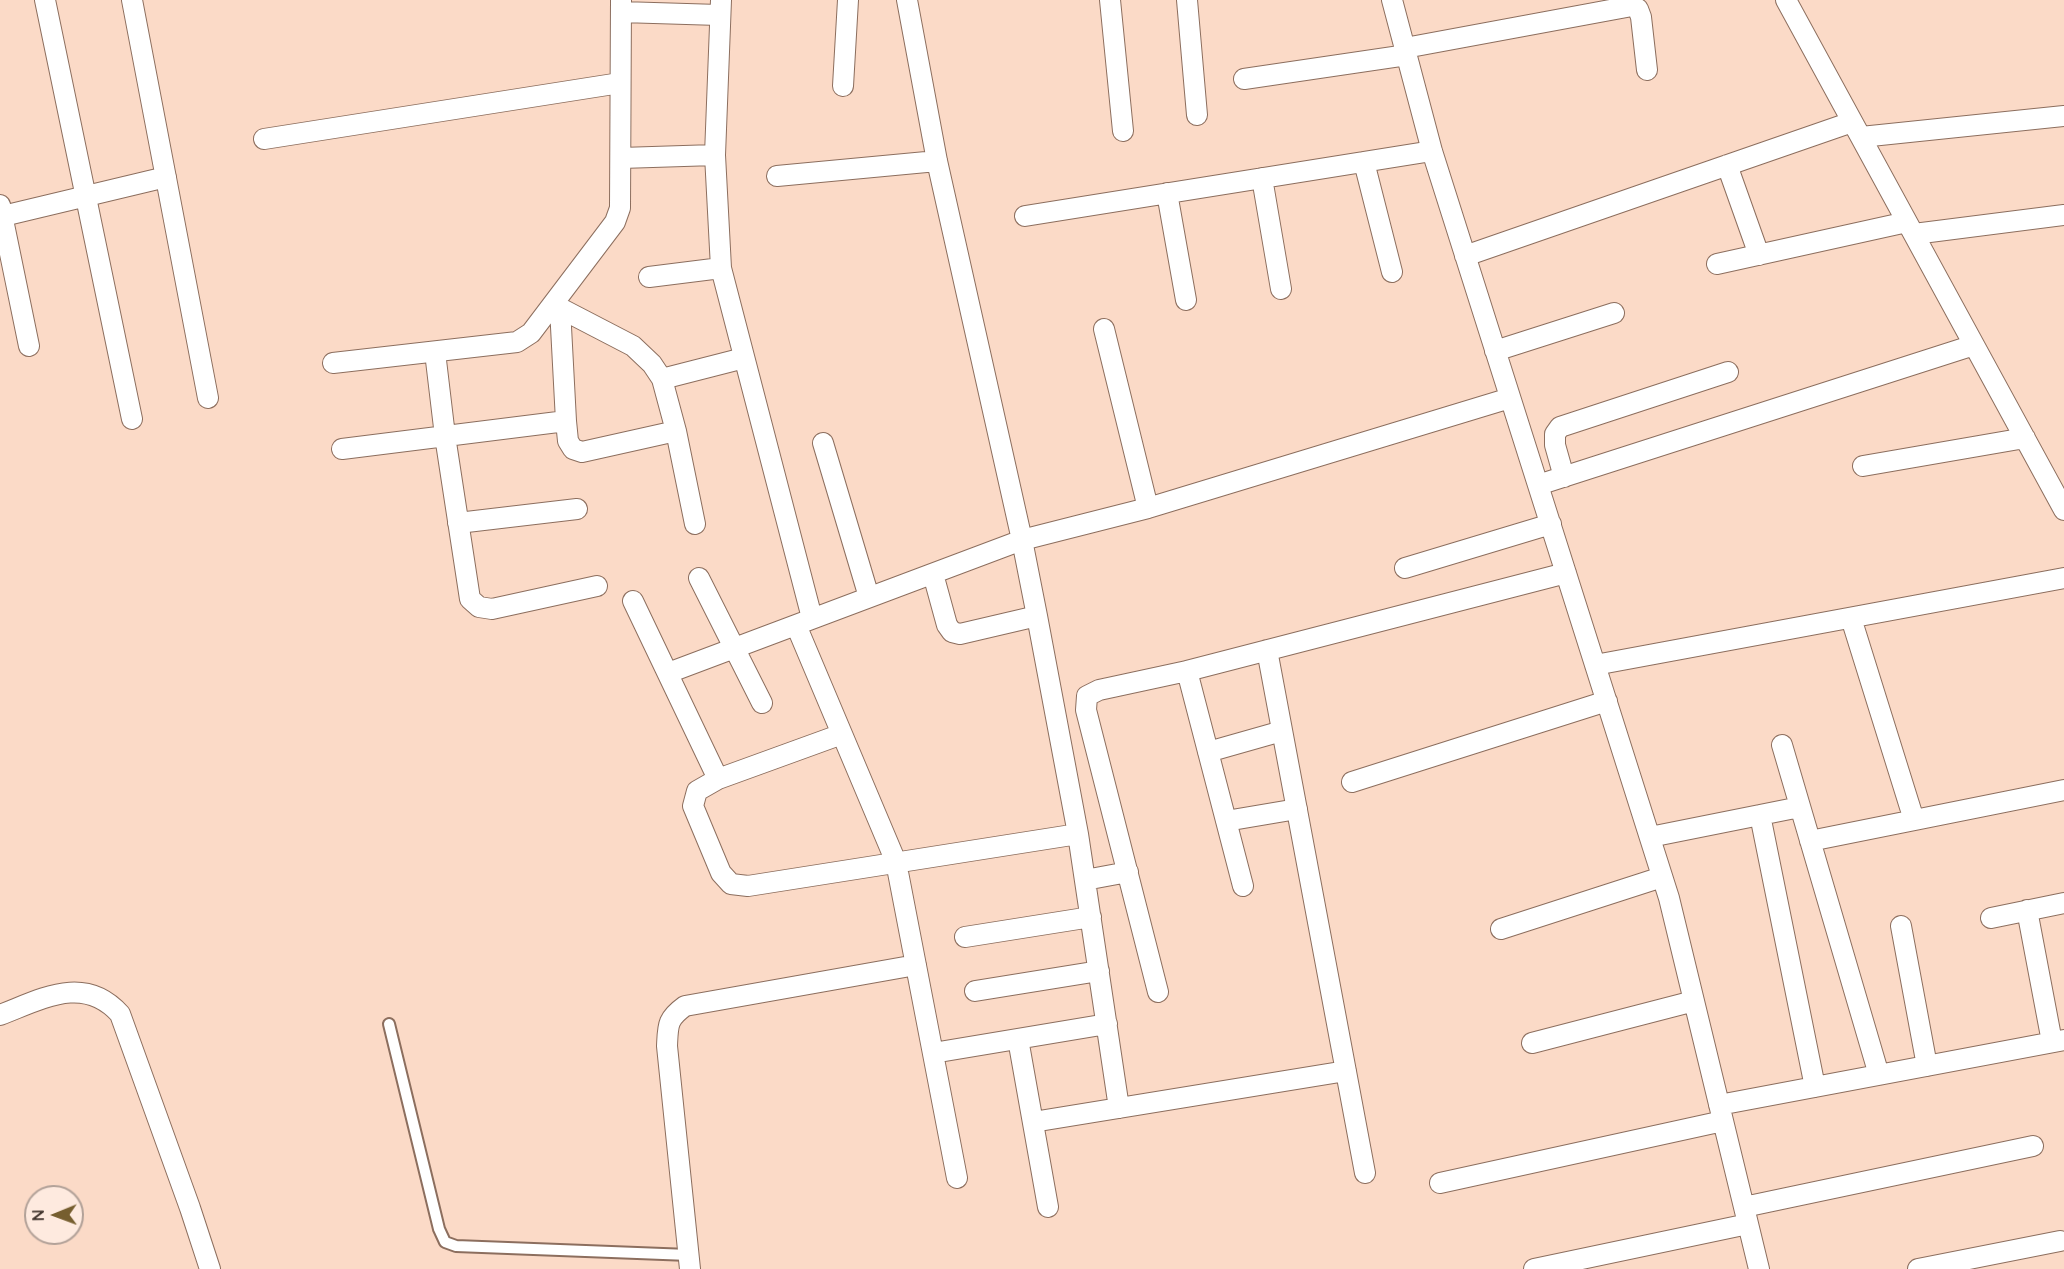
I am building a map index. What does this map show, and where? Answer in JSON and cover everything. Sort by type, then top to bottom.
[{"type":"street","points":[[45,0],[132,419]]},
{"type":"street","points":[[132,0],[208,398]]},
{"type":"street","points":[[843,86],[848,0]]},
{"type":"street","points":[[907,0],[937,161],[1037,616],[1078,834],[1119,1108]]},
{"type":"street","points":[[1110,0],[1123,131]]},
{"type":"street","points":[[1187,0],[1197,115]]},
{"type":"street","points":[[1392,0],[1432,151],[1662,877],[1759,1269]]},
{"type":"street","points":[[1786,0],[2064,510]]},
{"type":"street","points":[[333,363],[517,342],[531,333],[557,306],[618,215],[621,158],[621,6],[720,7],[715,155],[721,268],[744,358],[804,622],[842,734],[896,862],[957,1178]]},
{"type":"street","points":[[1245,79],[1406,52],[1570,9],[1632,6],[1638,9],[1647,70]]},
{"type":"street","points":[[264,139],[620,83]]},
{"type":"street","points":[[1465,256],[1727,165],[1857,130],[2064,116]]},
{"type":"street","points":[[1025,216],[1432,151]]},
{"type":"street","points":[[621,158],[715,155]]},
{"type":"street","points":[[777,176],[937,161]]},
{"type":"street","points":[[1364,162],[1392,272]]},
{"type":"street","points":[[1727,165],[1759,255]]},
{"type":"street","points":[[29,346],[2,210],[86,196],[166,177]]},
{"type":"street","points":[[1262,178],[1281,289]]},
{"type":"street","points":[[1167,193],[1186,300]]},
{"type":"street","points":[[1717,264],[1910,228],[2064,215]]},
{"type":"street","points":[[649,277],[721,268]]},
{"type":"street","points":[[557,306],[633,346],[652,364],[662,379],[676,431],[695,524]]},
{"type":"street","points":[[557,306],[568,441],[573,449],[582,452],[676,431]]},
{"type":"street","points":[[1496,351],[1614,313]]},
{"type":"street","points":[[1104,329],[1148,508]]},
{"type":"street","points":[[1538,485],[1974,345]]},
{"type":"street","points":[[435,352],[445,436],[470,599],[480,607],[492,609],[597,586]]},
{"type":"street","points":[[662,379],[744,358]]},
{"type":"street","points":[[1564,477],[1555,445],[1555,434],[1560,427],[1728,372]]},
{"type":"street","points":[[668,673],[1022,540],[1148,508],[1510,398]]},
{"type":"street","points":[[342,449],[566,421]]},
{"type":"street","points":[[1863,466],[2025,438]]},
{"type":"street","points":[[823,443],[869,597]]},
{"type":"street","points":[[458,524],[578,508]]},
{"type":"street","points":[[1405,568],[1551,524]]},
{"type":"street","points":[[1158,992],[1086,710],[1087,696],[1100,690],[1187,671],[1566,573]]},
{"type":"street","points":[[933,574],[947,625],[952,632],[960,634],[1037,616]]},
{"type":"street","points":[[699,578],[762,703]]},
{"type":"street","points":[[1595,665],[2064,578]]},
{"type":"street","points":[[633,601],[718,778]]},
{"type":"street","points":[[1851,618],[1914,820]]},
{"type":"street","points":[[1267,650],[1365,1173]]},
{"type":"street","points":[[1187,671],[1243,886]]},
{"type":"street","points":[[1352,782],[1607,701]]},
{"type":"street","points":[[1208,752],[1282,731]]},
{"type":"street","points":[[842,734],[718,778],[697,791],[693,806],[721,873],[731,884],[748,886],[1078,834]]},
{"type":"street","points":[[1782,745],[1879,1075]]},
{"type":"street","points":[[1810,841],[2064,790]]},
{"type":"street","points":[[1650,837],[1800,807]]},
{"type":"street","points":[[1226,821],[1297,809]]},
{"type":"street","points":[[1761,815],[1815,1087]]},
{"type":"street","points":[[1085,880],[1128,872]]},
{"type":"street","points":[[1502,929],[1662,877]]},
{"type":"street","points":[[1991,918],[2064,903]]},
{"type":"street","points":[[1440,1183],[1721,1113],[1815,1087],[2058,1041],[2027,910]]},
{"type":"street","points":[[965,937],[1090,917]]},
{"type":"street","points":[[1901,926],[1928,1066]]},
{"type":"street","points":[[690,1262],[667,1046],[668,1025],[674,1014],[685,1006],[916,965]]},
{"type":"street","points":[[975,991],[1099,971]]},
{"type":"street","points":[[0,1015],[61,992],[83,992],[109,1002],[120,1014],[210,1269]]},
{"type":"street","points":[[1532,1043],[1694,1001]]},
{"type":"street","points":[[933,1053],[1107,1024]]},
{"type":"street","points":[[1018,1039],[1048,1207]]},
{"type":"street","points":[[1033,1122],[1346,1071]]},
{"type":"street","points":[[1534,1269],[2033,1146]]},
{"type":"street","points":[[1918,1269],[2060,1241]]},
{"type":"lane","points":[[389,1024],[439,1229],[445,1242],[456,1246],[690,1262]]}]
